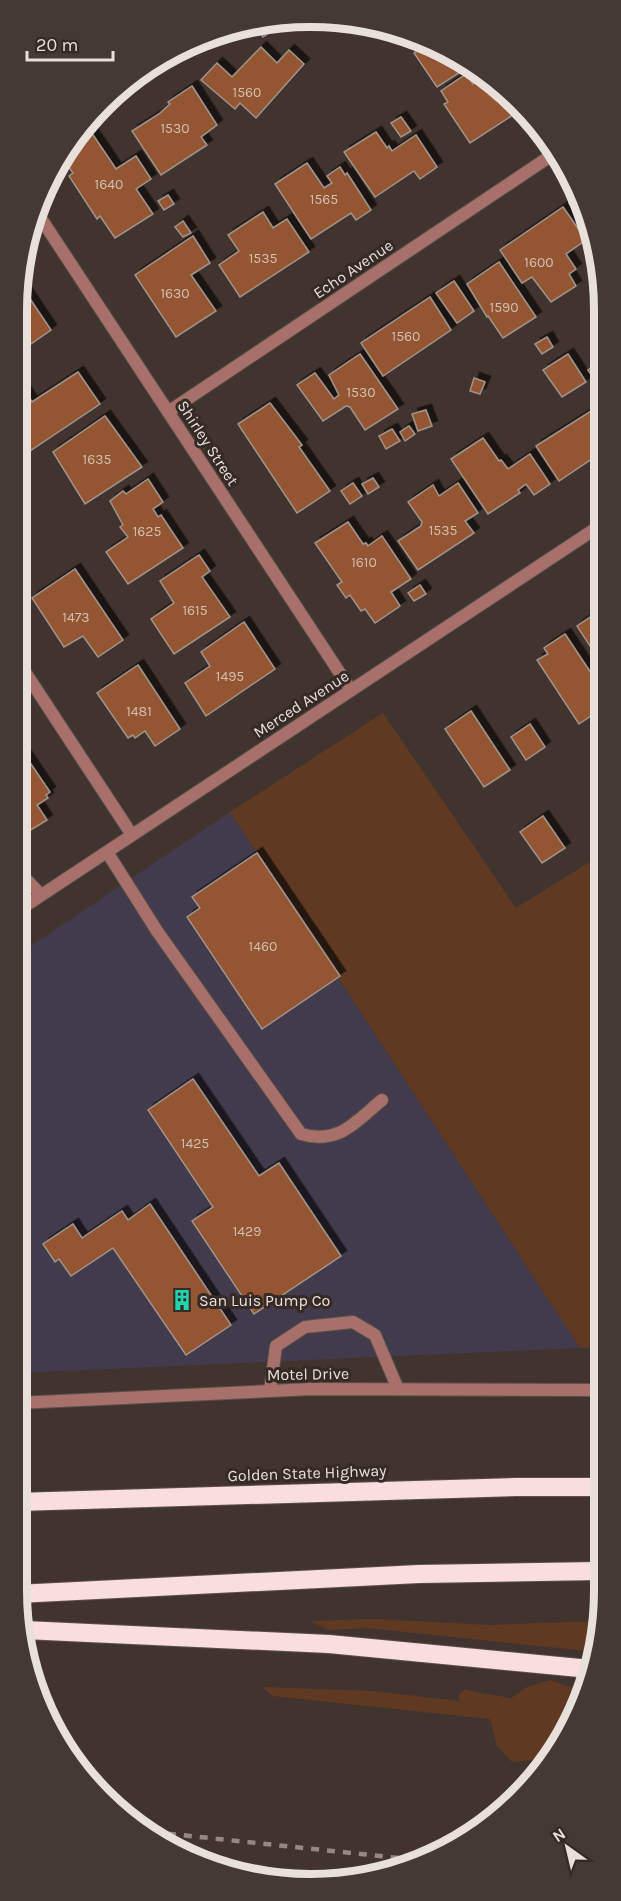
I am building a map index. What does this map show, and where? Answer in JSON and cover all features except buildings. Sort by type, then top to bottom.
[{"type":"highway","name":"Golden State Highway","points":[[27,1502],[504,1487],[594,1487]]},
{"type":"highway","points":[[27,1593],[419,1574],[594,1571]]},
{"type":"highway","points":[[29,1630],[329,1644],[583,1668]]},
{"type":"street","name":"Echo Avenue","points":[[168,412],[549,157]]},
{"type":"street","name":"Shirley Street","points":[[42,220],[351,690]]},
{"type":"street","name":"Merced Avenue","points":[[27,905],[594,530]]},
{"type":"street","points":[[27,675],[132,836]]},
{"type":"street","points":[[106,852],[157,931],[301,1134],[318,1139],[345,1131],[382,1100]]},
{"type":"street","points":[[27,879],[41,895]]},
{"type":"street","points":[[270,1391],[276,1346],[305,1327],[353,1322],[375,1335],[398,1389]]},
{"type":"street","name":"Motel Drive","points":[[27,1403],[270,1391],[594,1390]]},
{"type":"shaded area","points":[[383,713],[516,908],[594,859],[594,1348],[580,1348],[230,812]]},
{"type":"shaded area","points":[[230,812],[580,1348],[27,1373],[27,949]]},
{"type":"shaded area","points":[[374,1619],[490,1625],[592,1621],[588,1651],[368,1628],[329,1630],[310,1621]]},
{"type":"shaded area","points":[[550,1680],[576,1689],[565,1716],[538,1759],[512,1762],[497,1746],[490,1719],[273,1696],[262,1687],[372,1691],[459,1701],[458,1696],[465,1689],[510,1699],[527,1687]]},
{"type":"railway","points":[[165,1833],[403,1858]]},
{"type":"place","name":"San Luis Pump Co","points":[[182,1300]]}]
